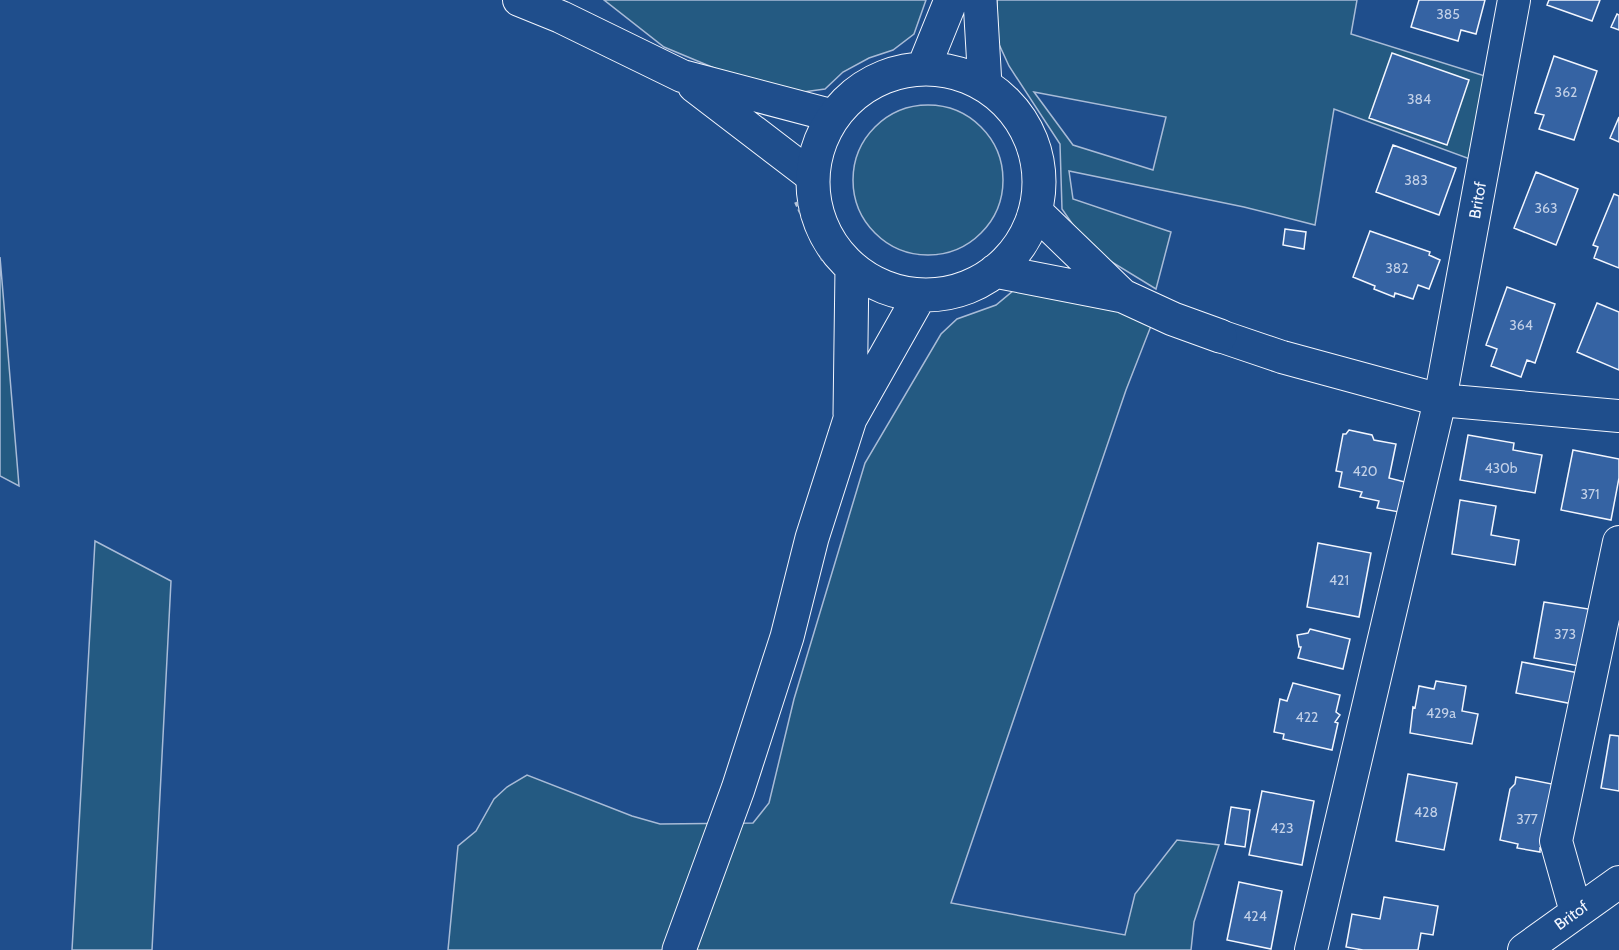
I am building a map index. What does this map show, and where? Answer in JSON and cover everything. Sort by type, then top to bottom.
[{"type":"main road","points":[[923,69],[951,0]]},
{"type":"main road","points":[[980,0],[985,85]]},
{"type":"main road","points":[[850,419],[852,283],[822,227],[814,202],[802,186],[819,145],[834,117],[858,92],[888,75],[923,69],[955,72],[985,85],[1004,99],[1020,118],[1032,140],[1039,172],[1036,212],[1020,245],[987,280]]},
{"type":"main road","points":[[1036,212],[1123,296]]},
{"type":"main road","points":[[679,950],[738,789],[788,637],[812,538],[850,419],[915,304],[987,280],[1123,296],[1173,319],[1220,336]]},
{"type":"main road","points":[[852,283],[884,287],[915,304]]},
{"type":"street","points":[[519,0],[561,17],[682,76],[834,117]]},
{"type":"street","name":"Britof","points":[[1311,950],[1440,400],[1515,0]]},
{"type":"street","points":[[682,76],[802,186]]},
{"type":"street","points":[[1220,336],[1282,357],[1440,400],[1619,416]]},
{"type":"street","points":[[1576,912],[1556,841],[1619,542]]},
{"type":"street","name":"Britof","points":[[1524,950],[1619,882]]},
{"type":"path","points":[[802,186],[837,291],[842,296],[852,283]]},
{"type":"path","points":[[915,304],[916,314],[987,280]]},
{"type":"shaded area","points":[[604,0],[926,0],[914,34],[893,50],[869,58],[843,72],[825,89],[803,92],[731,75],[664,47]]},
{"type":"shaded area","points":[[997,0],[1357,0],[1351,34],[1488,77],[1478,162],[1334,109],[1315,225],[1244,207],[1069,171],[1073,199],[1171,232],[1156,289],[1089,248],[1062,209],[1060,144],[1009,66],[998,42]],"holes":[[[1034,92],[1166,117],[1153,170],[1073,145]]]},
{"type":"shaded area","points":[[928,105],[943,106],[957,111],[981,127],[997,151],[1002,165],[1002,195],[997,209],[981,233],[957,249],[943,254],[928,255],[913,254],[899,249],[875,233],[859,209],[854,195],[853,180],[854,165],[859,151],[875,127],[899,111],[913,106]]},
{"type":"shaded area","points":[[0,257],[19,486],[0,476]]},
{"type":"shaded area","points":[[1020,285],[1100,302],[1151,326],[1126,390],[951,903],[1125,935],[1135,894],[1177,840],[1219,845],[1194,922],[1191,950],[448,950],[458,846],[476,831],[494,799],[507,787],[527,775],[632,816],[660,824],[753,823],[769,803],[794,699],[865,463],[941,334],[957,319],[996,305]]},
{"type":"shaded area","points":[[95,541],[171,581],[152,950],[72,950]]},
{"type":"building","points":[[1419,0],[1485,0],[1476,34],[1461,30],[1458,41],[1411,27]]},
{"type":"building","points":[[1549,0],[1600,0],[1592,21],[1547,5]]},
{"type":"building","points":[[1617,14],[1619,15],[1619,30],[1611,27]]},
{"type":"building","points":[[1392,53],[1469,80],[1447,145],[1369,118]]},
{"type":"building","points":[[1554,56],[1597,71],[1574,140],[1539,129],[1544,115],[1535,113]]},
{"type":"building","points":[[1619,117],[1619,142],[1610,138]]},
{"type":"building","points":[[1393,145],[1456,168],[1439,215],[1376,192]]},
{"type":"building","points":[[1536,172],[1578,189],[1556,245],[1514,228]]},
{"type":"building","points":[[1614,194],[1619,196],[1619,268],[1594,258],[1598,247],[1593,245]]},
{"type":"building","points":[[1285,229],[1306,232],[1304,249],[1283,245]]},
{"type":"building","points":[[1370,231],[1430,252],[1429,255],[1440,260],[1429,289],[1418,285],[1413,299],[1395,293],[1394,297],[1353,277]]},
{"type":"building","points":[[1507,287],[1555,304],[1535,363],[1527,360],[1521,377],[1491,366],[1497,349],[1486,345]]},
{"type":"building","points":[[1597,303],[1619,312],[1619,370],[1577,352]]},
{"type":"building","points":[[1349,430],[1372,435],[1374,440],[1396,444],[1389,478],[1405,482],[1399,512],[1377,508],[1379,501],[1360,497],[1362,492],[1339,487],[1342,472],[1336,471],[1343,434]]},
{"type":"building","points":[[1468,435],[1514,443],[1513,450],[1542,455],[1535,493],[1460,480]]},
{"type":"building","points":[[1573,450],[1619,459],[1619,478],[1611,520],[1561,510]]},
{"type":"building","points":[[1460,500],[1496,506],[1491,535],[1519,540],[1515,565],[1452,554]]},
{"type":"building","points":[[1318,543],[1371,553],[1359,617],[1307,607]]},
{"type":"building","points":[[1544,602],[1595,610],[1585,667],[1534,658]]},
{"type":"building","points":[[1310,629],[1350,639],[1343,669],[1298,658],[1301,647],[1299,647],[1297,635],[1308,633]]},
{"type":"building","points":[[1522,662],[1584,674],[1578,705],[1516,693]]},
{"type":"building","points":[[1436,681],[1466,686],[1462,711],[1478,714],[1472,744],[1410,733],[1413,707],[1415,708],[1419,686],[1434,689]]},
{"type":"building","points":[[1293,683],[1340,695],[1336,712],[1340,715],[1335,722],[1338,723],[1332,750],[1283,739],[1284,734],[1274,732],[1280,699],[1287,701]]},
{"type":"building","points":[[1610,735],[1619,736],[1619,791],[1601,788]]},
{"type":"building","points":[[1408,774],[1457,783],[1444,850],[1396,841]]},
{"type":"building","points":[[1516,777],[1552,784],[1543,849],[1540,848],[1540,852],[1517,848],[1518,844],[1500,840],[1510,789],[1515,784]]},
{"type":"building","points":[[1262,791],[1314,801],[1302,865],[1249,855]]},
{"type":"building","points":[[1231,807],[1250,810],[1245,847],[1225,844]]},
{"type":"building","points":[[1239,882],[1282,891],[1271,949],[1227,940]]},
{"type":"building","points":[[1384,897],[1438,906],[1433,935],[1421,933],[1418,950],[1363,950],[1346,947],[1352,914],[1380,919]]}]
